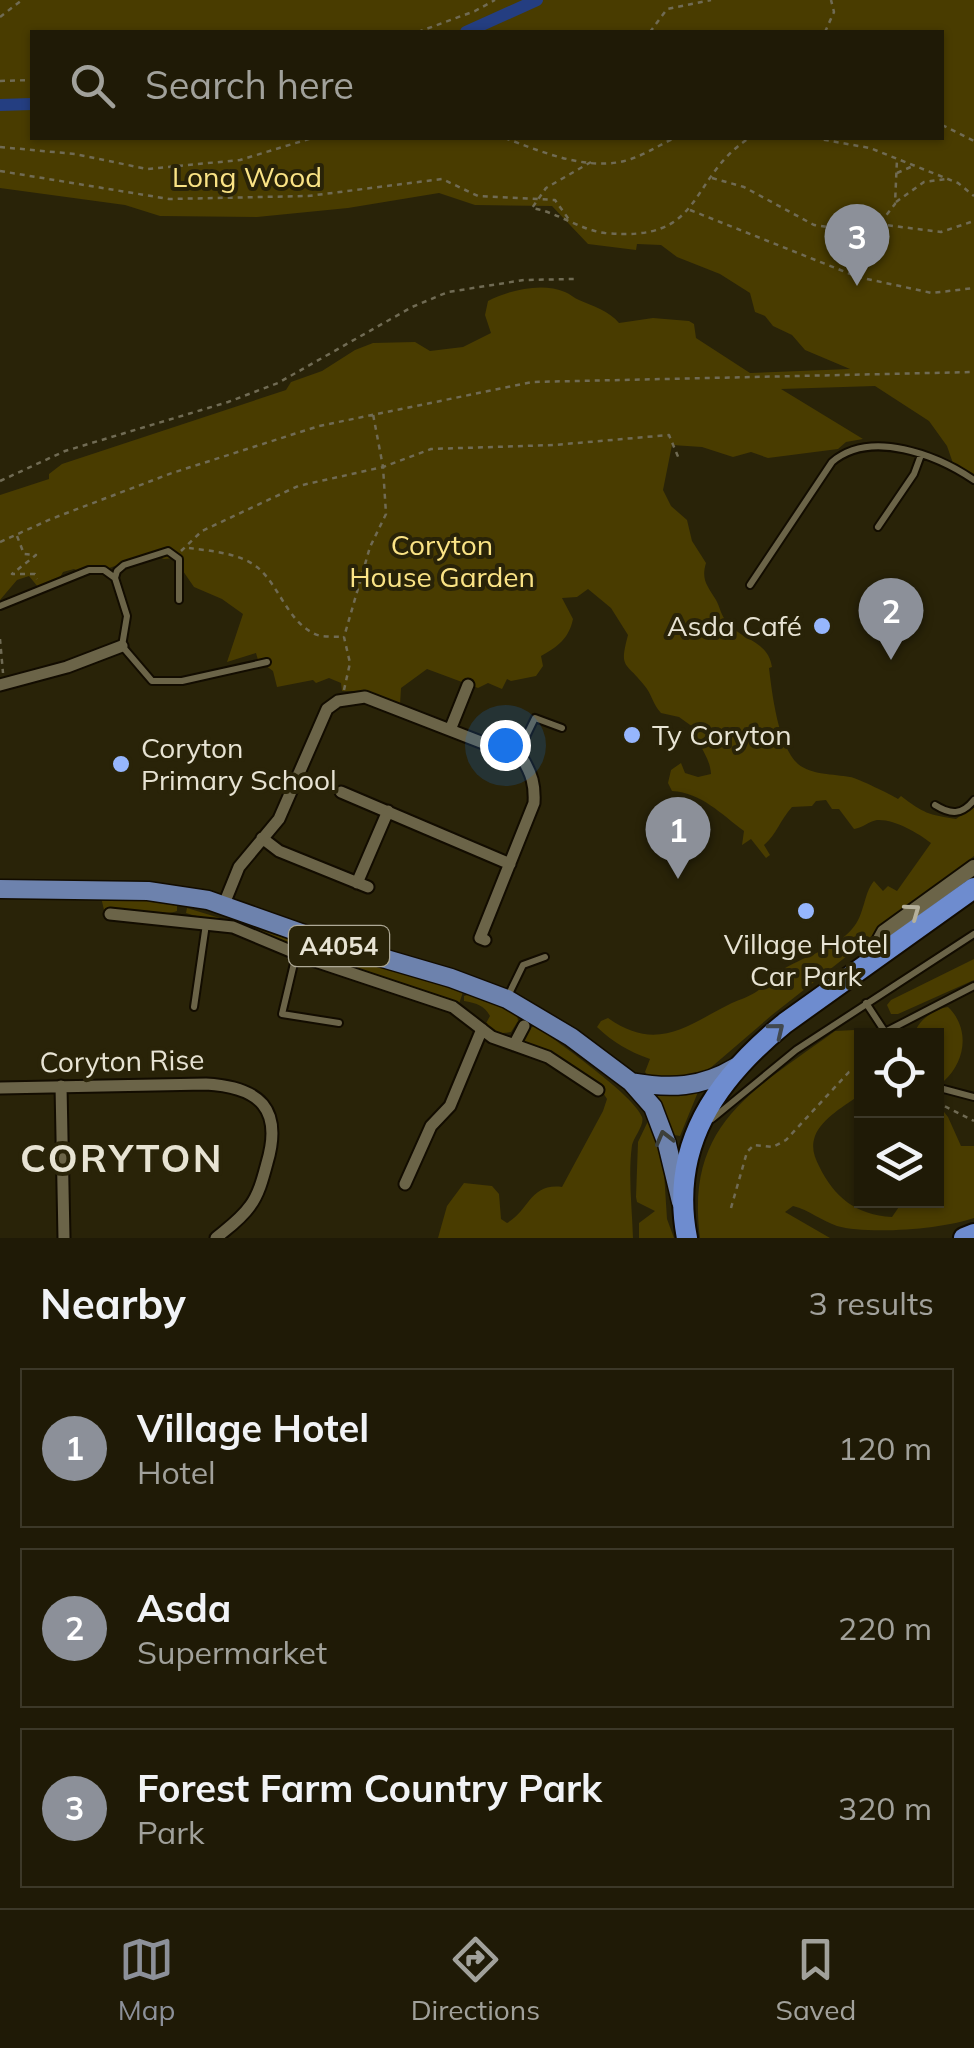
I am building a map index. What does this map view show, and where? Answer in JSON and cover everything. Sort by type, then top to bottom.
[{"type":"highway","points":[[687,1238],[681,1202],[690,1148],[710,1104],[742,1064],[785,1023],[974,888]]},
{"type":"highway","points":[[964,1238],[974,1234]]},
{"type":"main road","name":"A4054","points":[[0,889],[182,895],[224,904],[321,940],[451,978],[507,999],[554,1026],[631,1082],[658,1118],[681,1202]]},
{"type":"main road","points":[[631,1082],[669,1088],[692,1085],[742,1064]]},
{"type":"street","points":[[2,685],[122,646]]},
{"type":"street","points":[[450,730],[468,685]]},
{"type":"street","points":[[224,904],[240,867],[288,804],[327,709],[342,700],[366,697],[516,756],[528,768],[535,785],[534,803],[480,938],[485,940]]},
{"type":"street","points":[[341,792],[510,864]]},
{"type":"street","points":[[262,838],[279,852],[362,885],[388,811]]},
{"type":"street","points":[[865,966],[884,932],[974,867]]},
{"type":"street","points":[[178,919],[182,895]]},
{"type":"street","points":[[110,914],[234,926],[297,954],[453,1007],[492,1036],[548,1057],[598,1090]]},
{"type":"street","points":[[514,1045],[524,1026]]},
{"type":"street","points":[[406,1184],[431,1126],[450,1106],[482,1028]]},
{"type":"street","name":"Coryton Rise","points":[[0,1088],[220,1084],[247,1092],[265,1105],[274,1124],[273,1136],[262,1180],[250,1206],[216,1238]]},
{"type":"street","points":[[61,1086],[64,1238]]},
{"type":"lane","points":[[750,585],[837,458],[855,448],[875,446],[921,456],[948,464],[974,480]]},
{"type":"lane","points":[[878,527],[914,474],[921,456]]},
{"type":"lane","points":[[115,578],[124,565],[168,551],[179,558],[179,600]]},
{"type":"lane","points":[[0,606],[89,570],[104,570],[115,578],[127,616],[122,646],[152,681],[182,681],[267,662]]},
{"type":"lane","points":[[516,756],[534,718],[562,728]]},
{"type":"lane","points":[[935,805],[953,813],[963,811],[974,800]]},
{"type":"lane","points":[[194,1007],[207,922]]},
{"type":"lane","points":[[690,1148],[705,1126],[741,1092],[796,1050],[974,934]]},
{"type":"lane","points":[[297,954],[282,1014],[339,1023]]},
{"type":"lane","points":[[507,999],[523,965],[545,958]]},
{"type":"lane","points":[[897,1028],[974,986]]},
{"type":"lane","points":[[866,1003],[882,1028]]},
{"type":"lane","points":[[944,1089],[974,1097]]},
{"type":"path","points":[[0,17],[22,0]]},
{"type":"path","points":[[424,30],[495,0]]},
{"type":"path","points":[[651,30],[667,9],[668,0]]},
{"type":"path","points":[[667,9],[711,0]]},
{"type":"path","points":[[826,30],[834,12],[832,0]]},
{"type":"path","points":[[0,81],[30,80]]},
{"type":"path","points":[[944,125],[974,140]]},
{"type":"path","points":[[0,147],[75,154],[147,169],[240,160],[305,140]]},
{"type":"path","points":[[510,140],[544,154],[591,162],[628,160],[671,140]]},
{"type":"path","points":[[524,145],[529,140]]},
{"type":"path","points":[[591,162],[546,188],[532,208],[600,232],[638,234],[659,231],[676,222],[710,177],[747,140]]},
{"type":"path","points":[[825,140],[870,148],[948,179],[974,196]]},
{"type":"path","points":[[895,204],[897,159]]},
{"type":"path","points":[[897,173],[914,166]]},
{"type":"path","points":[[0,172],[170,199],[308,196],[442,178],[478,196],[555,200],[570,221]]},
{"type":"path","points":[[710,177],[744,187],[814,224],[841,228],[877,224],[940,232],[974,222]]},
{"type":"path","points":[[877,224],[924,182],[948,179]]},
{"type":"path","points":[[688,210],[858,277],[932,292],[974,288]]},
{"type":"path","points":[[0,480],[65,451],[278,383],[412,307],[448,292],[524,280],[574,279]]},
{"type":"path","points":[[0,542],[172,473],[320,426],[532,382],[974,372]]},
{"type":"path","points":[[342,700],[350,663],[344,637],[370,547],[386,514],[383,466],[373,414]]},
{"type":"path","points":[[176,554],[202,531],[298,486],[383,466],[432,449],[554,445],[668,435],[679,459]]},
{"type":"path","points":[[17,536],[24,554],[36,555],[12,574],[35,574],[42,589]]},
{"type":"path","points":[[187,548],[234,556],[255,565],[274,584],[300,623],[315,635],[344,637]]},
{"type":"path","points":[[0,639],[2,685]]},
{"type":"path","points":[[732,1208],[747,1152],[754,1145],[772,1146],[786,1140],[849,1072],[854,1071]]},
{"type":"path","points":[[944,1106],[974,1121]]},
{"type":"green space","points":[[0,0],[974,0],[974,478],[956,472],[947,446],[929,421],[875,386],[781,389],[863,439],[846,442],[838,449],[768,458],[751,452],[733,457],[702,447],[672,445],[663,490],[671,506],[687,520],[692,541],[706,563],[706,582],[723,617],[770,658],[777,719],[791,756],[803,768],[854,778],[939,816],[956,819],[974,806],[974,856],[708,1070],[685,1079],[649,1078],[645,1072],[650,1059],[609,1038],[597,1027],[601,1021],[608,1018],[625,1028],[656,1035],[684,1028],[753,994],[779,972],[844,937],[856,923],[874,881],[883,891],[888,886],[897,891],[931,843],[906,827],[884,820],[854,829],[839,809],[832,809],[826,800],[816,801],[812,806],[792,807],[764,845],[770,855],[766,858],[751,839],[742,845],[744,831],[719,811],[693,796],[672,791],[668,783],[671,770],[681,763],[685,773],[698,777],[711,774],[708,762],[693,727],[679,717],[661,713],[647,688],[626,664],[628,635],[611,608],[588,589],[577,597],[562,598],[573,619],[569,632],[541,656],[543,666],[536,676],[507,679],[502,689],[488,683],[478,688],[427,669],[401,688],[400,705],[361,691],[342,691],[341,683],[329,678],[277,687],[273,671],[258,660],[256,653],[227,662],[243,614],[222,599],[194,587],[174,558],[151,554],[109,568],[97,567],[87,575],[74,569],[63,572],[56,585],[38,587],[29,576],[17,580],[0,600],[0,495],[49,479],[49,474],[62,464],[286,390],[291,382],[322,371],[373,343],[415,342],[430,351],[463,347],[491,333],[485,315],[488,301],[506,294],[556,289],[606,312],[619,323],[653,318],[689,321],[694,324],[696,338],[750,373],[850,369],[805,350],[792,335],[755,312],[750,293],[720,274],[677,257],[661,245],[637,244],[636,250],[588,244],[552,206],[475,205],[439,193],[257,217],[160,216],[125,205],[0,188]]},
{"type":"green space","points":[[101,897],[177,901],[177,911],[152,914],[104,910]]},
{"type":"green space","points":[[187,908],[221,918],[192,915],[186,913]]},
{"type":"green space","points":[[245,926],[463,992],[459,1004],[302,951]]},
{"type":"green space","points":[[974,959],[974,980],[891,1014],[887,1005],[891,1000]]},
{"type":"green space","points":[[474,993],[495,998],[517,1014],[518,1021],[511,1032],[497,1032],[485,1025],[490,1016],[485,1009],[464,1001],[464,996]]},
{"type":"green space","points":[[948,1007],[962,1034],[961,1054],[944,1081],[944,1028],[918,1028],[937,1010]]},
{"type":"green space","points":[[536,1026],[610,1083],[642,1117],[631,1156],[633,1238],[438,1238],[447,1206],[464,1183],[492,1186],[499,1194],[501,1219],[507,1223],[536,1193],[562,1187],[603,1111],[607,1099],[598,1085],[524,1043],[522,1037]]},
{"type":"green space","points":[[854,1030],[854,1099],[829,1118],[815,1136],[814,1155],[825,1177],[854,1208],[879,1216],[892,1217],[898,1208],[944,1208],[944,1112],[961,1146],[974,1146],[974,1218],[926,1228],[851,1229],[793,1206],[785,1212],[830,1238],[700,1238],[698,1199],[703,1166],[715,1138],[752,1093],[835,1031]]},
{"type":"green space","points":[[652,1092],[698,1092],[680,1136],[674,1135]]},
{"type":"green space","points":[[649,1119],[663,1156],[667,1219],[674,1238],[639,1238],[639,1223],[655,1211],[637,1202],[636,1197],[638,1142]]},
{"type":"waterway","points":[[470,30],[537,0]]},
{"type":"waterway","points":[[0,105],[30,104]]},
{"type":"place","name":"Forest Farm Country Park","points":[[857,286]]},
{"type":"place","name":"Asda Café","points":[[822,626]]},
{"type":"place","name":"Asda","points":[[891,660]]},
{"type":"place","name":"Ty Coryton","points":[[632,735]]},
{"type":"place","name":"Coryton Primary School","points":[[121,764]]},
{"type":"place","name":"Village Hotel","points":[[678,879]]},
{"type":"place","name":"Village Hotel Car Park","points":[[806,911]]},
{"type":"district","name":"CORYTON","points":[[122,1159]]},
{"type":"park label","name":"Long Wood","points":[[247,177]]},
{"type":"park label","name":"Coryton House Garden","points":[[442,561]]}]
